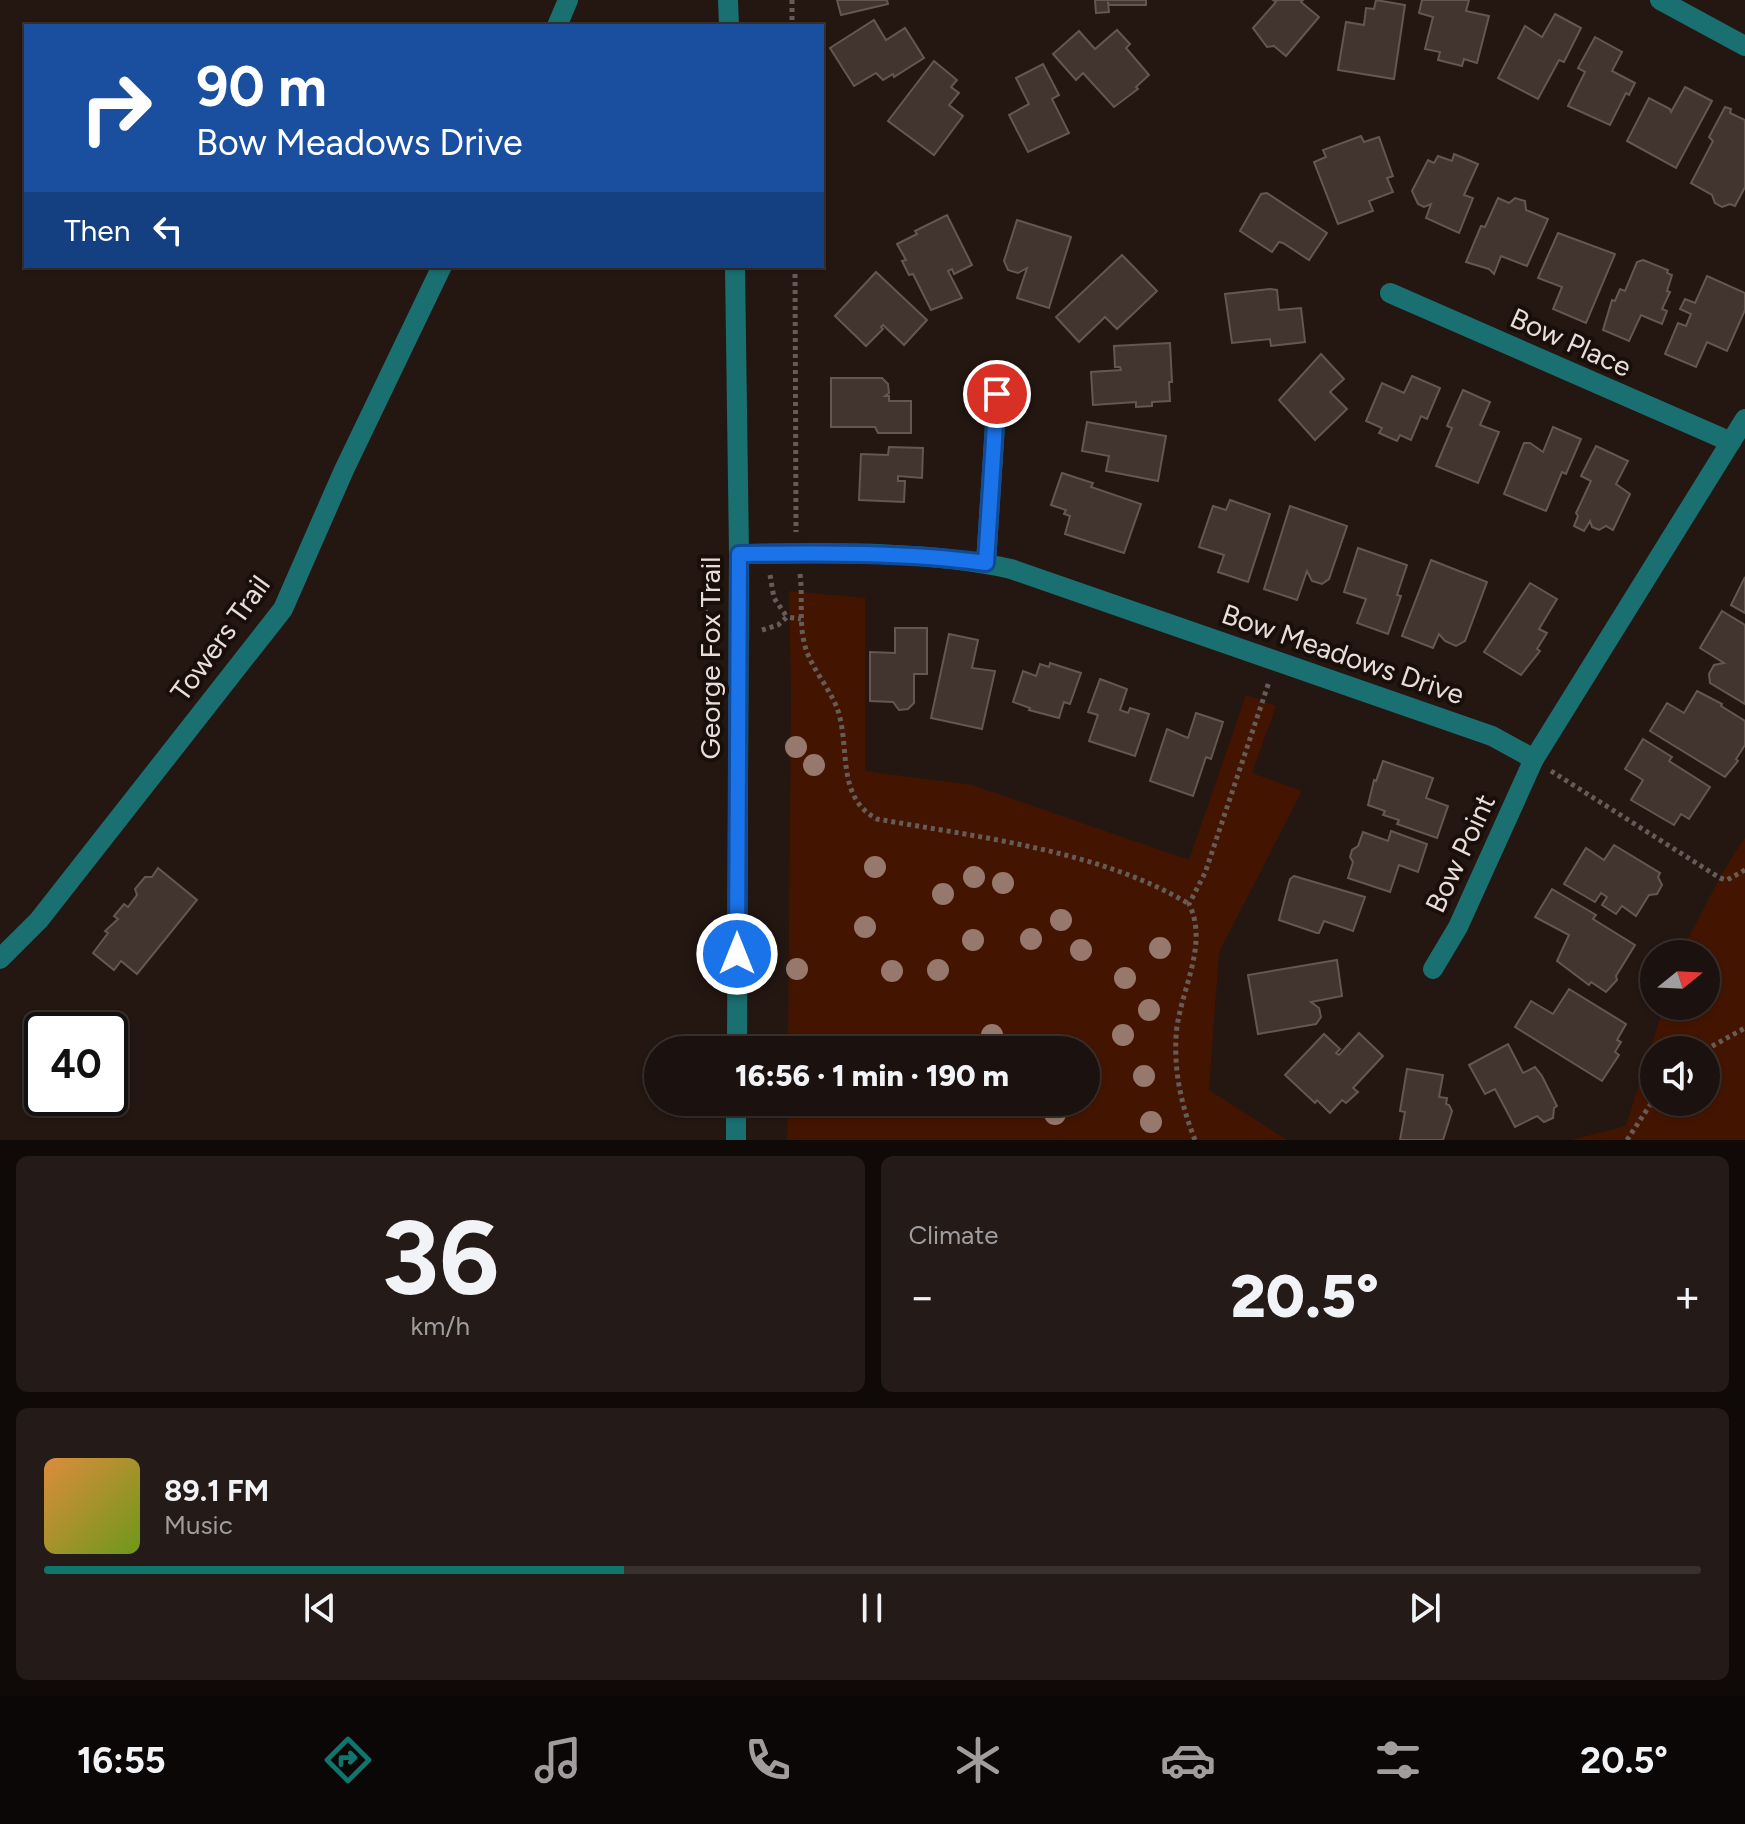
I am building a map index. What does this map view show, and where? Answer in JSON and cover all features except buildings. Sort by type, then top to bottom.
[{"type":"street","points":[[558,24],[568,0]]},
{"type":"street","points":[[728,0],[729,24]]},
{"type":"street","points":[[1660,0],[1745,46]]},
{"type":"street","name":"Towers Trail","points":[[0,959],[39,920],[283,609],[344,470],[441,268]]},
{"type":"street","name":"George Fox Trail","points":[[735,268],[739,554],[737,1036]]},
{"type":"street","name":"Bow Place","points":[[1390,293],[1731,442]]},
{"type":"street","points":[[986,563],[997,394]]},
{"type":"street","points":[[1534,759],[1745,419]]},
{"type":"street","name":"Bow Meadows Drive","points":[[739,554],[936,558],[986,563],[1036,576],[1478,731],[1510,744],[1534,759]]},
{"type":"street","name":"Bow Point","points":[[1433,969],[1458,927],[1534,759]]},
{"type":"street","points":[[736,1116],[736,1140]]},
{"type":"path","points":[[792,0],[792,24]]},
{"type":"path","points":[[795,268],[796,527]]},
{"type":"path","points":[[801,581],[804,643],[840,716],[848,780],[853,795],[865,812],[877,819],[992,840],[1130,874],[1189,904],[1193,912],[1194,961],[1179,1013],[1176,1063],[1180,1097],[1195,1140]]},
{"type":"path","points":[[787,617],[801,619]]},
{"type":"path","points":[[1189,904],[1205,873],[1269,684]]},
{"type":"path","points":[[1534,759],[1720,878],[1727,880],[1745,870]]},
{"type":"path","points":[[1720,1042],[1745,1028]]},
{"type":"path","points":[[1627,1140],[1643,1116]]},
{"type":"shaded area","points":[[789,591],[865,598],[865,771],[972,785],[1189,860],[1246,695],[1276,706],[1252,773],[1302,791],[1219,952],[1209,1090],[1287,1140],[787,1140],[788,1116],[1100,1116],[1100,1036],[788,1036]]},
{"type":"shaded area","points":[[1745,837],[1745,1140],[1571,1140],[1626,1126],[1640,1082],[1640,1116],[1720,1116],[1720,1036],[1654,1036],[1660,1020],[1720,1020],[1720,940],[1687,940]]},
{"type":"route","points":[[737,954],[739,554],[936,558],[986,563],[997,394]]}]
